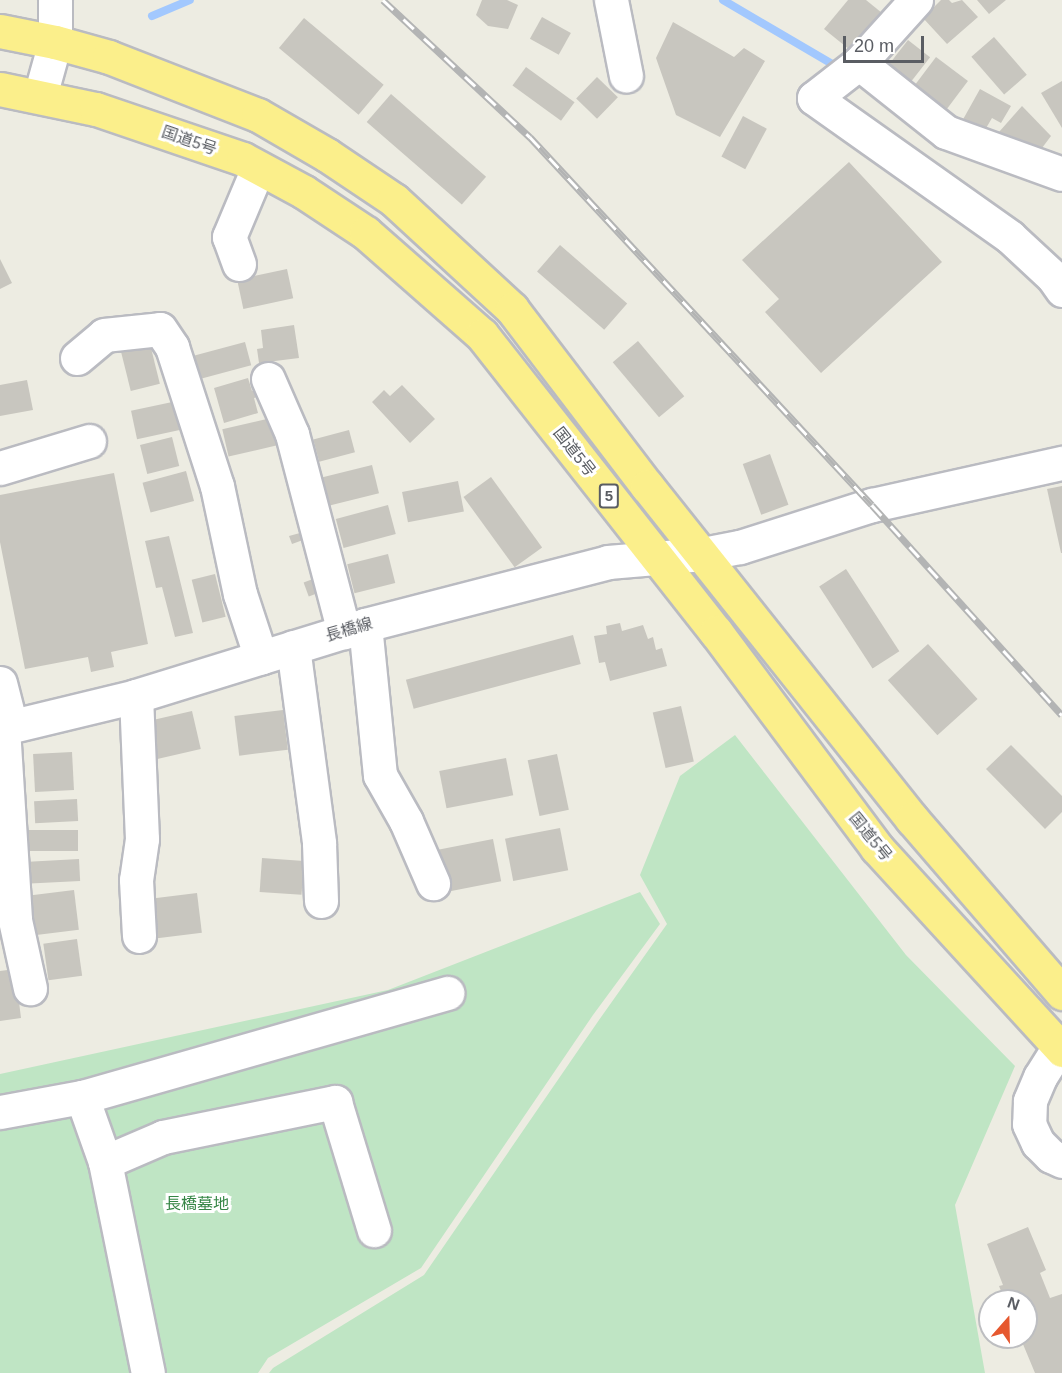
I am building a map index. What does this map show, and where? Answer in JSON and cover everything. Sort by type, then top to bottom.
[{"type":"highway","name":"5","points":[[0,31],[55,42],[109,57],[258,115],[327,155],[394,200],[512,309],[647,486],[912,819],[1062,993]]},
{"type":"highway","name":"国道5号","points":[[0,89],[96,109],[243,159],[304,192],[366,233],[482,335],[658,557],[877,848],[1061,1046]]},
{"type":"street","points":[[40,96],[55,42],[55,0]]},
{"type":"street","points":[[611,0],[626,76]]},
{"type":"street","points":[[916,0],[847,73],[814,98],[1010,237],[1053,277],[1062,290]]},
{"type":"street","points":[[847,73],[946,132],[1062,174]]},
{"type":"street","points":[[238,264],[229,237],[258,168]]},
{"type":"street","points":[[77,358],[104,335],[160,329],[172,347],[217,486],[240,594],[261,658]]},
{"type":"street","points":[[268,379],[292,434],[354,628],[380,775],[406,821],[433,883]]},
{"type":"street","points":[[0,468],[89,441]]},
{"type":"street","name":"長橋線","points":[[4,728],[136,696],[354,628],[608,562],[703,554],[740,547],[872,505],[1062,462]]},
{"type":"street","points":[[293,647],[319,843],[321,901]]},
{"type":"street","points":[[0,683],[15,920],[30,988]]},
{"type":"street","points":[[136,696],[142,839],[136,880],[139,936]]},
{"type":"street","points":[[0,1112],[82,1096],[447,993]]},
{"type":"street","points":[[1061,1046],[1030,1101],[1029,1124],[1038,1143],[1051,1156],[1062,1161]]},
{"type":"street","points":[[82,1096],[105,1162],[148,1373]]},
{"type":"street","points":[[105,1162],[163,1137],[335,1102],[374,1230]]},
{"type":"green space","points":[[735,735],[906,955],[1015,1066],[955,1205],[978,1334],[978,1349],[981,1349],[985,1373],[269,1373],[273,1368],[424,1275],[667,924],[640,875],[680,776]]},
{"type":"green space","name":"長橋墓地","points":[[640,892],[660,924],[593,1015],[421,1268],[268,1358],[258,1373],[0,1373],[0,1074],[388,990]]},
{"type":"building","points":[[482,0],[507,0],[518,5],[508,29],[488,26],[476,15]]},
{"type":"building","points":[[848,0],[866,0],[882,13],[855,54],[824,29]]},
{"type":"building","points":[[941,0],[949,0],[952,3],[962,0],[978,17],[947,44],[923,18]]},
{"type":"building","points":[[977,0],[1006,0],[989,14]]},
{"type":"building","points":[[542,17],[571,33],[559,55],[530,39]]},
{"type":"building","points":[[304,18],[384,85],[359,115],[279,48]]},
{"type":"building","points":[[673,22],[734,57],[744,48],[765,61],[720,137],[676,115],[656,58]]},
{"type":"building","points":[[994,37],[1027,75],[1004,94],[971,57]]},
{"type":"building","points":[[908,40],[930,57],[911,82],[889,64]]},
{"type":"building","points":[[936,57],[968,81],[946,110],[914,86]]},
{"type":"building","points":[[526,67],[575,102],[561,121],[512,86]]},
{"type":"building","points":[[597,77],[618,97],[597,119],[576,99]]},
{"type":"building","points":[[1062,81],[1062,128],[1041,93]]},
{"type":"building","points":[[980,89],[1011,106],[1001,123],[992,118],[982,135],[961,123]]},
{"type":"building","points":[[391,94],[486,177],[462,205],[367,122]]},
{"type":"building","points":[[1022,106],[1051,136],[1039,152],[1026,152],[999,132]]},
{"type":"building","points":[[743,116],[767,129],[745,169],[721,157]]},
{"type":"building","points":[[849,162],[942,262],[821,373],[765,312],[779,299],[742,260]]},
{"type":"building","points":[[560,245],[627,303],[604,330],[537,271]]},
{"type":"building","points":[[0,259],[12,283],[0,289]]},
{"type":"building","points":[[287,269],[293,298],[243,309],[237,280]]},
{"type":"building","points":[[294,325],[299,358],[259,363],[257,349],[263,348],[261,330]]},
{"type":"building","points":[[149,340],[160,384],[131,391],[120,347]]},
{"type":"building","points":[[638,341],[684,396],[659,417],[613,362]]},
{"type":"building","points":[[245,342],[251,365],[196,380],[190,357]]},
{"type":"building","points":[[248,378],[252,391],[262,388],[264,395],[254,398],[258,413],[224,423],[214,388]]},
{"type":"building","points":[[27,380],[33,410],[0,416],[0,385]]},
{"type":"building","points":[[402,385],[435,419],[410,443],[372,402],[384,390],[390,396]]},
{"type":"building","points":[[177,401],[183,429],[137,439],[131,411]]},
{"type":"building","points":[[271,418],[277,445],[229,457],[222,429]]},
{"type":"building","points":[[349,430],[355,452],[319,462],[313,440]]},
{"type":"building","points":[[172,437],[179,466],[147,474],[140,445]]},
{"type":"building","points":[[770,454],[788,505],[761,515],[743,464]]},
{"type":"building","points":[[372,465],[379,493],[326,506],[319,478]]},
{"type":"building","points":[[186,471],[194,501],[151,513],[143,483]]},
{"type":"building","points":[[114,473],[148,644],[111,652],[114,667],[91,672],[88,657],[25,669],[0,542],[0,495]]},
{"type":"building","points":[[491,477],[542,547],[515,567],[463,497]]},
{"type":"building","points":[[458,481],[464,511],[408,522],[402,492]]},
{"type":"building","points":[[1062,486],[1062,553],[1061,553],[1047,489]]},
{"type":"building","points":[[388,505],[396,534],[344,548],[336,519]]},
{"type":"building","points":[[300,533],[303,540],[292,544],[289,536]]},
{"type":"building","points":[[169,536],[193,633],[175,637],[162,587],[156,588],[145,541]]},
{"type":"building","points":[[388,554],[395,583],[355,593],[347,564]]},
{"type":"building","points":[[846,569],[899,651],[873,669],[819,586]]},
{"type":"building","points":[[215,574],[226,617],[202,622],[192,580]]},
{"type":"building","points":[[313,579],[318,593],[309,597],[304,582]]},
{"type":"building","points":[[620,623],[622,631],[643,625],[648,639],[653,637],[656,650],[662,648],[667,666],[610,681],[605,662],[599,663],[594,636],[607,634],[606,626]]},
{"type":"building","points":[[573,635],[581,664],[414,709],[406,680]]},
{"type":"building","points":[[928,644],[978,699],[937,735],[888,680]]},
{"type":"building","points":[[681,706],[694,762],[666,768],[653,713]]},
{"type":"building","points":[[283,710],[288,750],[239,756],[234,716]]},
{"type":"building","points":[[192,711],[201,749],[153,760],[144,722]]},
{"type":"building","points":[[1011,745],[1062,796],[1062,812],[1045,829],[986,769]]},
{"type":"building","points":[[72,752],[74,790],[35,792],[33,754]]},
{"type":"building","points":[[557,754],[569,810],[540,816],[528,760]]},
{"type":"building","points":[[506,758],[513,795],[447,808],[439,771]]},
{"type":"building","points":[[77,799],[78,821],[35,823],[34,801]]},
{"type":"building","points":[[560,828],[568,870],[513,881],[505,839]]},
{"type":"building","points":[[23,830],[78,830],[78,851],[23,851]]},
{"type":"building","points":[[493,839],[501,881],[446,892],[438,850]]},
{"type":"building","points":[[262,858],[304,861],[302,895],[260,892]]},
{"type":"building","points":[[79,859],[80,881],[25,884],[24,862]]},
{"type":"building","points":[[74,890],[79,930],[30,936],[25,896]]},
{"type":"building","points":[[197,893],[202,933],[153,939],[148,899]]},
{"type":"building","points":[[77,939],[82,976],[48,980],[43,944]]},
{"type":"building","points":[[15,969],[21,1018],[0,1021],[0,971]]},
{"type":"building","points":[[1028,1227],[1046,1270],[1040,1273],[1050,1298],[1062,1294],[1062,1373],[1035,1373],[1025,1349],[1038,1349],[1038,1289],[1000,1289],[999,1286],[1003,1285],[987,1244]]},
{"type":"waterway","points":[[152,16],[190,0]]},
{"type":"waterway","points":[[723,0],[839,68]]},
{"type":"railway","points":[[383,0],[530,137],[872,505],[1062,715]]}]
